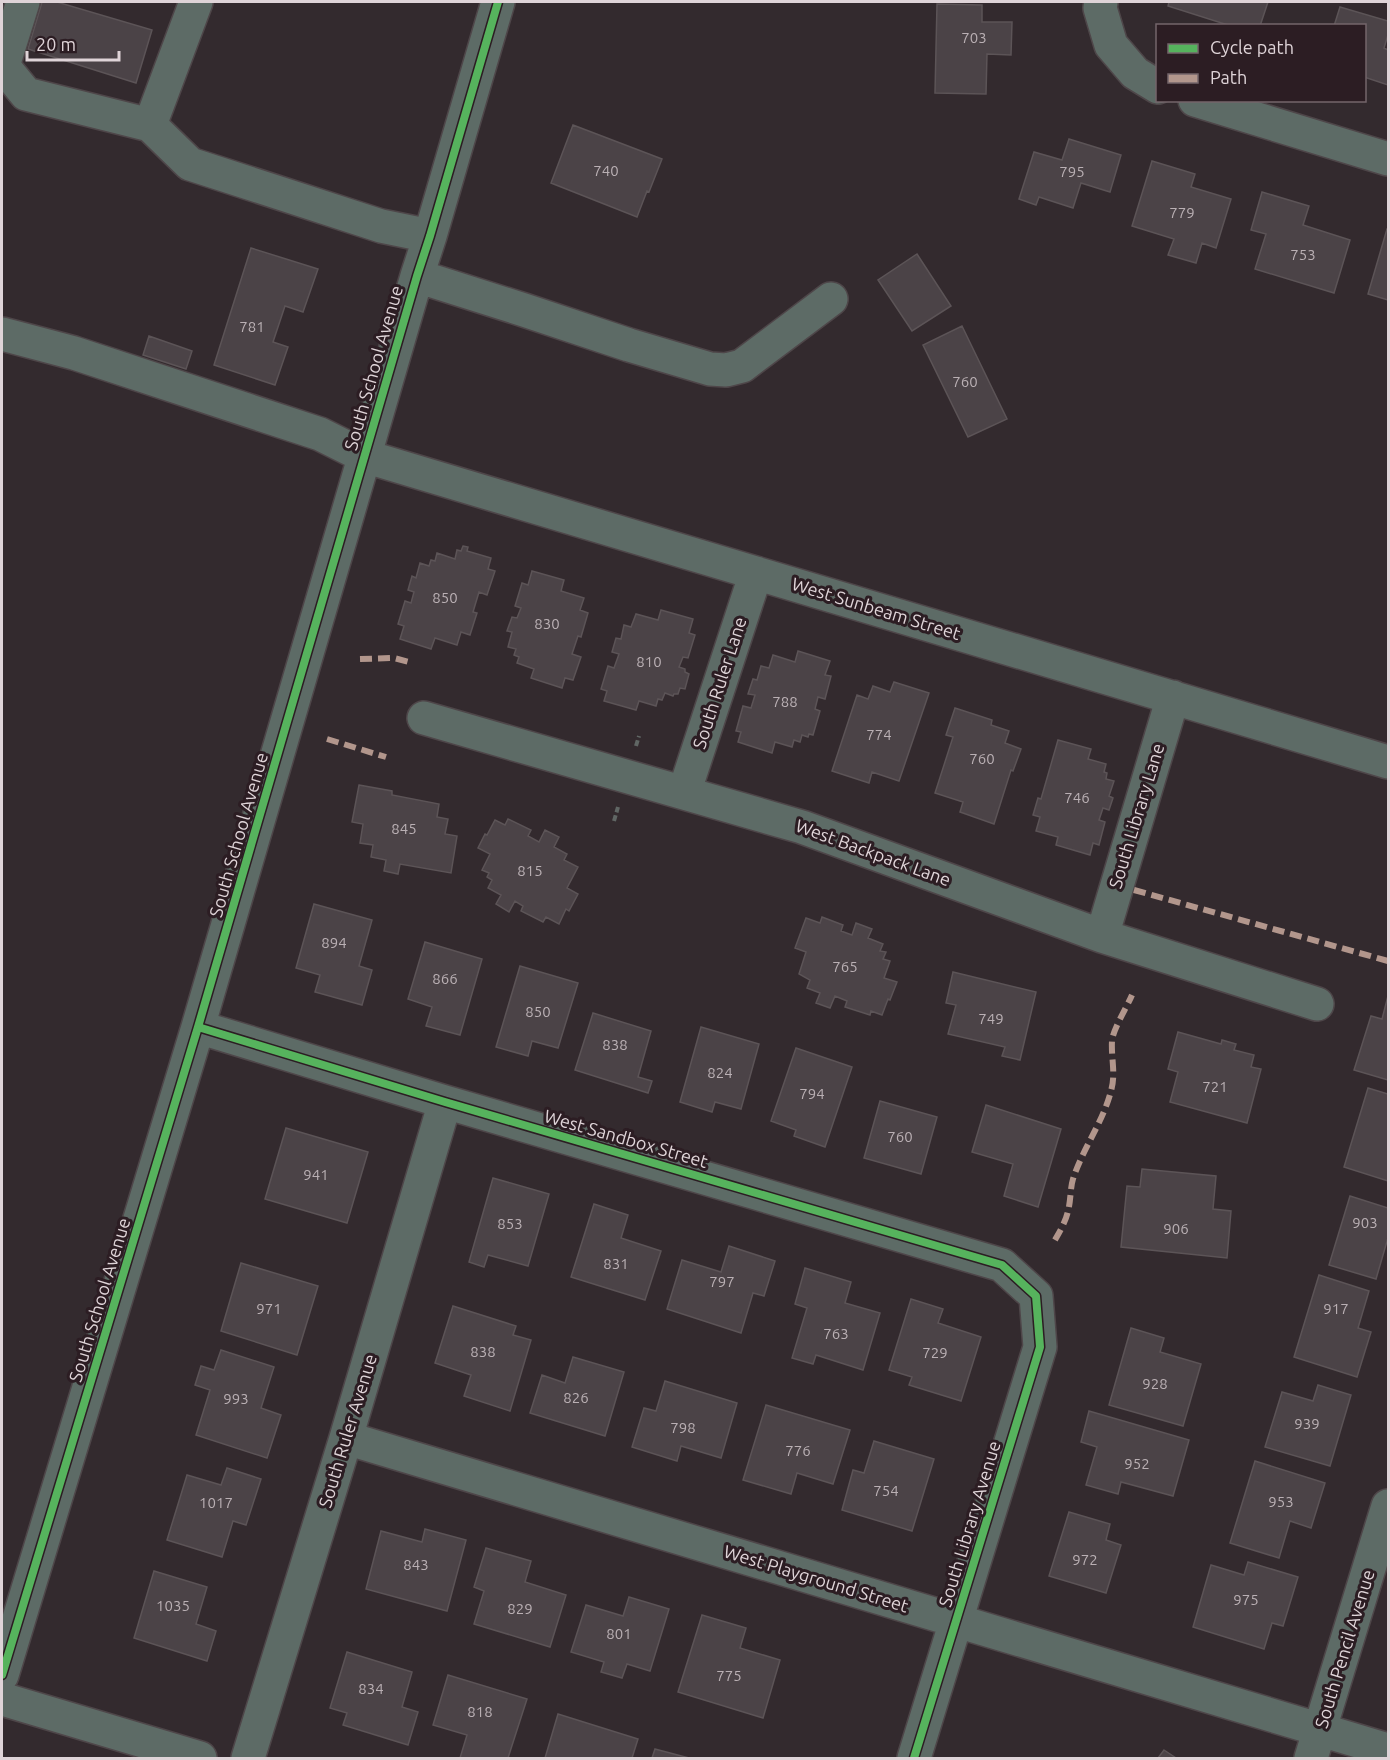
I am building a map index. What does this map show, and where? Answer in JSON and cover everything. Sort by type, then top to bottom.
[{"type":"street","points":[[23,2],[3,66],[26,94],[150,125],[190,164],[381,226],[430,236]]},
{"type":"street","points":[[150,125],[196,2]]},
{"type":"street","name":"South School Avenue","points":[[2,1675],[198,1027],[498,2]]},
{"type":"street","points":[[1101,2],[1100,8],[1111,45],[1135,73],[1156,86]]},
{"type":"street","points":[[1202,102],[1389,159]]},
{"type":"street","points":[[417,276],[628,345],[710,369],[726,370],[742,366],[831,299]]},
{"type":"street","name":"West Sunbeam Street","points":[[3,334],[74,353],[320,434],[364,456],[1389,762]]},
{"type":"street","name":"South Ruler Lane","points":[[684,793],[756,573]]},
{"type":"street","name":"South Library Lane","points":[[1102,936],[1173,697]]},
{"type":"street","name":"West Backpack Lane","points":[[424,718],[802,827],[1102,936],[1317,1004]]},
{"type":"street","name":"West Sandbox Street","points":[[198,1027],[445,1102],[1002,1264],[1036,1296]]},
{"type":"street","name":"South Ruler Avenue","points":[[248,1758],[346,1438],[445,1102]]},
{"type":"street","name":"South Library Avenue","points":[[914,1758],[1040,1347],[1036,1296]]},
{"type":"street","name":"West Playground Street","points":[[346,1438],[956,1621],[1316,1744],[1389,1750]]},
{"type":"street","name":"South Pencil Avenue","points":[[1316,1744],[1389,1506]]},
{"type":"street","points":[[2,1699],[200,1758]]},
{"type":"building","points":[[42,2],[57,2],[152,30],[136,83],[28,49]]},
{"type":"building","points":[[1169,2],[1268,2],[1261,24],[1225,24],[1168,6]]},
{"type":"building","points":[[937,4],[982,5],[982,22],[1012,22],[1011,55],[987,54],[986,94],[935,93]]},
{"type":"building","points":[[1340,7],[1388,21],[1388,35],[1384,48],[1388,50],[1388,85],[1366,78],[1366,24],[1335,24]]},
{"type":"building","points":[[573,125],[662,159],[637,217],[551,183]]},
{"type":"building","points":[[1069,139],[1121,155],[1110,192],[1081,183],[1073,208],[1039,197],[1036,205],[1019,199],[1034,152],[1062,160]]},
{"type":"building","points":[[1152,161],[1195,174],[1191,187],[1231,199],[1216,248],[1202,243],[1196,263],[1168,255],[1174,239],[1132,226]]},
{"type":"building","points":[[1262,192],[1309,206],[1303,225],[1350,240],[1334,293],[1255,269],[1266,234],[1251,230]]},
{"type":"building","points":[[1388,229],[1388,300],[1368,294]]},
{"type":"building","points":[[251,248],[318,269],[303,312],[285,306],[273,342],[288,347],[275,385],[214,365]]},
{"type":"building","points":[[917,254],[951,306],[912,331],[878,280]]},
{"type":"building","points":[[962,326],[1007,419],[968,437],[923,345]]},
{"type":"building","points":[[149,336],[192,351],[186,369],[143,355]]},
{"type":"building","points":[[463,546],[468,547],[467,551],[491,558],[488,569],[495,571],[487,595],[479,592],[473,612],[477,613],[470,635],[461,632],[457,645],[435,638],[431,649],[400,639],[404,626],[398,624],[405,601],[411,603],[414,592],[408,590],[412,576],[416,578],[420,563],[429,566],[431,560],[435,561],[437,553],[455,559],[457,550],[461,551]]},
{"type":"building","points":[[532,571],[564,580],[561,591],[584,598],[580,610],[588,613],[581,637],[578,636],[572,654],[581,657],[573,680],[565,678],[562,688],[531,678],[534,669],[517,663],[519,657],[514,655],[516,649],[508,647],[512,632],[507,631],[512,617],[517,618],[521,608],[515,606],[522,583],[528,585]]},
{"type":"building","points":[[661,610],[693,619],[689,633],[695,635],[688,658],[683,657],[679,667],[685,669],[685,672],[689,674],[685,689],[680,688],[678,694],[673,696],[665,693],[662,700],[658,699],[656,706],[639,701],[636,710],[604,701],[607,691],[601,689],[608,666],[614,668],[619,654],[612,652],[616,638],[621,639],[624,625],[631,627],[636,614],[658,620]]},
{"type":"building","points":[[798,651],[830,661],[825,675],[831,676],[825,699],[818,697],[815,709],[820,711],[813,735],[809,734],[808,737],[802,735],[800,742],[794,740],[792,747],[775,742],[772,753],[738,742],[741,732],[736,731],[743,706],[751,708],[755,695],[748,694],[753,679],[757,680],[761,666],[769,668],[773,655],[795,662]]},
{"type":"building","points":[[894,682],[929,693],[899,781],[872,772],[869,783],[832,771],[857,695],[868,699],[873,686],[890,692]]},
{"type":"building","points":[[955,708],[992,720],[991,725],[1009,731],[1005,743],[1021,749],[1013,771],[1011,770],[994,824],[960,812],[963,802],[935,793],[953,737],[946,735]]},
{"type":"building","points":[[1058,740],[1091,749],[1088,759],[1106,764],[1104,772],[1107,773],[1106,779],[1114,781],[1109,796],[1113,798],[1109,810],[1103,808],[1099,820],[1105,822],[1099,845],[1093,843],[1090,855],[1056,845],[1058,837],[1036,831],[1040,817],[1033,815],[1038,798],[1041,799]]},
{"type":"building","points":[[359,785],[392,791],[392,795],[439,804],[437,817],[448,819],[445,834],[457,836],[451,873],[400,864],[398,874],[384,871],[386,860],[371,857],[373,845],[360,843],[363,824],[352,822]]},
{"type":"building","points":[[508,819],[531,830],[528,836],[539,842],[545,830],[559,837],[554,847],[567,854],[564,860],[578,867],[567,888],[578,894],[569,911],[566,909],[559,924],[546,917],[543,922],[521,911],[523,906],[515,901],[509,912],[496,904],[501,895],[488,888],[492,880],[487,877],[489,873],[482,870],[490,854],[478,848],[495,820],[505,825]]},
{"type":"building","points":[[314,904],[372,920],[359,966],[372,970],[362,1005],[315,992],[320,975],[296,968]]},
{"type":"building","points":[[822,917],[843,925],[841,931],[852,935],[856,923],[872,929],[868,938],[883,944],[880,951],[886,952],[883,959],[890,961],[884,978],[897,982],[882,1015],[871,1011],[870,1015],[845,1007],[847,1001],[835,996],[830,1008],[816,1003],[820,993],[807,988],[810,980],[799,974],[806,952],[795,948],[806,918],[820,923]]},
{"type":"building","points":[[425,942],[482,959],[460,1035],[426,1026],[432,1007],[408,999]]},
{"type":"building","points":[[520,966],[578,983],[558,1048],[532,1041],[528,1056],[496,1047]]},
{"type":"building","points":[[953,972],[1036,992],[1020,1060],[1002,1056],[1005,1047],[948,1034],[956,1005],[946,1003]]},
{"type":"building","points":[[1388,996],[1388,1080],[1354,1070],[1371,1016],[1382,1019]]},
{"type":"building","points":[[593,1013],[651,1031],[638,1077],[652,1081],[648,1093],[575,1070]]},
{"type":"building","points":[[701,1027],[759,1044],[741,1109],[715,1102],[712,1112],[680,1102]]},
{"type":"building","points":[[1178,1032],[1221,1044],[1222,1040],[1236,1044],[1234,1050],[1254,1055],[1251,1067],[1261,1069],[1247,1123],[1170,1102],[1178,1072],[1168,1069]]},
{"type":"building","points":[[796,1048],[852,1067],[825,1147],[794,1136],[796,1130],[771,1121]]},
{"type":"building","points":[[1368,1088],[1388,1094],[1388,1181],[1344,1167]]},
{"type":"building","points":[[880,1101],[937,1117],[921,1174],[864,1158]]},
{"type":"building","points":[[986,1105],[1061,1129],[1038,1207],[1004,1196],[1013,1164],[972,1152]]},
{"type":"building","points":[[286,1128],[368,1152],[347,1223],[265,1199]]},
{"type":"building","points":[[1142,1169],[1216,1176],[1213,1209],[1231,1211],[1227,1258],[1121,1247],[1127,1186],[1140,1187]]},
{"type":"building","points":[[493,1178],[549,1194],[528,1266],[488,1255],[484,1267],[469,1262]]},
{"type":"building","points":[[1350,1196],[1388,1208],[1388,1238],[1376,1279],[1329,1265]]},
{"type":"building","points":[[594,1204],[628,1215],[621,1238],[661,1251],[645,1300],[571,1277]]},
{"type":"building","points":[[729,1246],[775,1261],[764,1296],[753,1293],[741,1333],[667,1309],[682,1260],[721,1272]]},
{"type":"building","points":[[241,1263],[318,1286],[297,1355],[221,1331]]},
{"type":"building","points":[[805,1268],[851,1282],[845,1303],[880,1313],[863,1370],[816,1355],[813,1364],[792,1358],[807,1308],[795,1304]]},
{"type":"building","points":[[1319,1275],[1369,1291],[1358,1328],[1371,1332],[1357,1377],[1294,1357]]},
{"type":"building","points":[[911,1299],[943,1309],[938,1323],[981,1337],[961,1401],[909,1385],[912,1377],[889,1370]]},
{"type":"building","points":[[453,1306],[516,1326],[513,1335],[531,1340],[510,1411],[464,1396],[471,1375],[435,1363]]},
{"type":"building","points":[[1131,1328],[1164,1338],[1160,1352],[1201,1364],[1183,1426],[1109,1405]]},
{"type":"building","points":[[221,1350],[274,1367],[261,1408],[281,1415],[267,1458],[196,1435],[210,1390],[195,1385],[201,1366],[214,1370]]},
{"type":"building","points":[[573,1357],[624,1372],[605,1436],[530,1413],[542,1375],[565,1383]]},
{"type":"building","points":[[665,1381],[737,1403],[721,1458],[681,1446],[677,1461],[632,1447],[644,1408],[656,1411]]},
{"type":"building","points":[[1318,1385],[1351,1395],[1330,1466],[1265,1447],[1282,1392],[1313,1401]]},
{"type":"building","points":[[766,1405],[850,1430],[833,1484],[797,1473],[791,1494],[743,1480]]},
{"type":"building","points":[[1089,1411],[1189,1440],[1173,1496],[1121,1482],[1118,1494],[1086,1485],[1097,1447],[1081,1442]]},
{"type":"building","points":[[874,1441],[934,1459],[912,1531],[842,1510],[853,1470],[864,1473]]},
{"type":"building","points":[[1255,1461],[1325,1483],[1311,1528],[1290,1521],[1279,1558],[1230,1543]]},
{"type":"building","points":[[227,1468],[261,1479],[246,1525],[233,1521],[222,1557],[167,1540],[187,1475],[221,1485]]},
{"type":"building","points":[[1069,1512],[1110,1524],[1106,1540],[1121,1545],[1106,1593],[1049,1576]]},
{"type":"building","points":[[425,1529],[466,1540],[447,1611],[366,1589],[381,1531],[422,1542]]},
{"type":"building","points":[[486,1548],[531,1561],[525,1582],[566,1595],[550,1647],[474,1624],[484,1591],[474,1587]]},
{"type":"building","points":[[1248,1562],[1298,1577],[1283,1626],[1272,1623],[1264,1649],[1193,1627],[1211,1565],[1244,1575]]},
{"type":"building","points":[[154,1571],[207,1587],[196,1624],[216,1631],[207,1661],[134,1638]]},
{"type":"building","points":[[629,1597],[669,1609],[650,1671],[627,1664],[622,1678],[601,1672],[604,1662],[571,1652],[586,1605],[623,1616]]},
{"type":"building","points":[[702,1615],[746,1628],[740,1648],[780,1660],[763,1718],[678,1692]]},
{"type":"building","points":[[347,1652],[412,1672],[402,1707],[418,1712],[408,1745],[343,1725],[347,1713],[330,1708]]},
{"type":"building","points":[[448,1675],[527,1699],[508,1758],[460,1758],[467,1735],[433,1725]]},
{"type":"building","points":[[558,1714],[638,1739],[632,1758],[545,1758]]},
{"type":"building","points":[[655,1749],[689,1758],[652,1758]]},
{"type":"building","points":[[1164,1750],[1176,1758],[1158,1758]]},
{"type":"marked path","points":[[360,659],[394,658],[413,663]]},
{"type":"marked path","points":[[327,739],[386,757]]},
{"type":"marked path","points":[[1134,890],[1388,961]]},
{"type":"marked path","points":[[1055,1240],[1067,1215],[1077,1168],[1111,1091],[1113,1036],[1132,995]]},
{"type":"cycle path","points":[[2,1675],[198,1027],[498,2]]},
{"type":"cycle path","points":[[198,1027],[445,1102],[1002,1265],[1036,1296],[1040,1347],[914,1758]]}]
